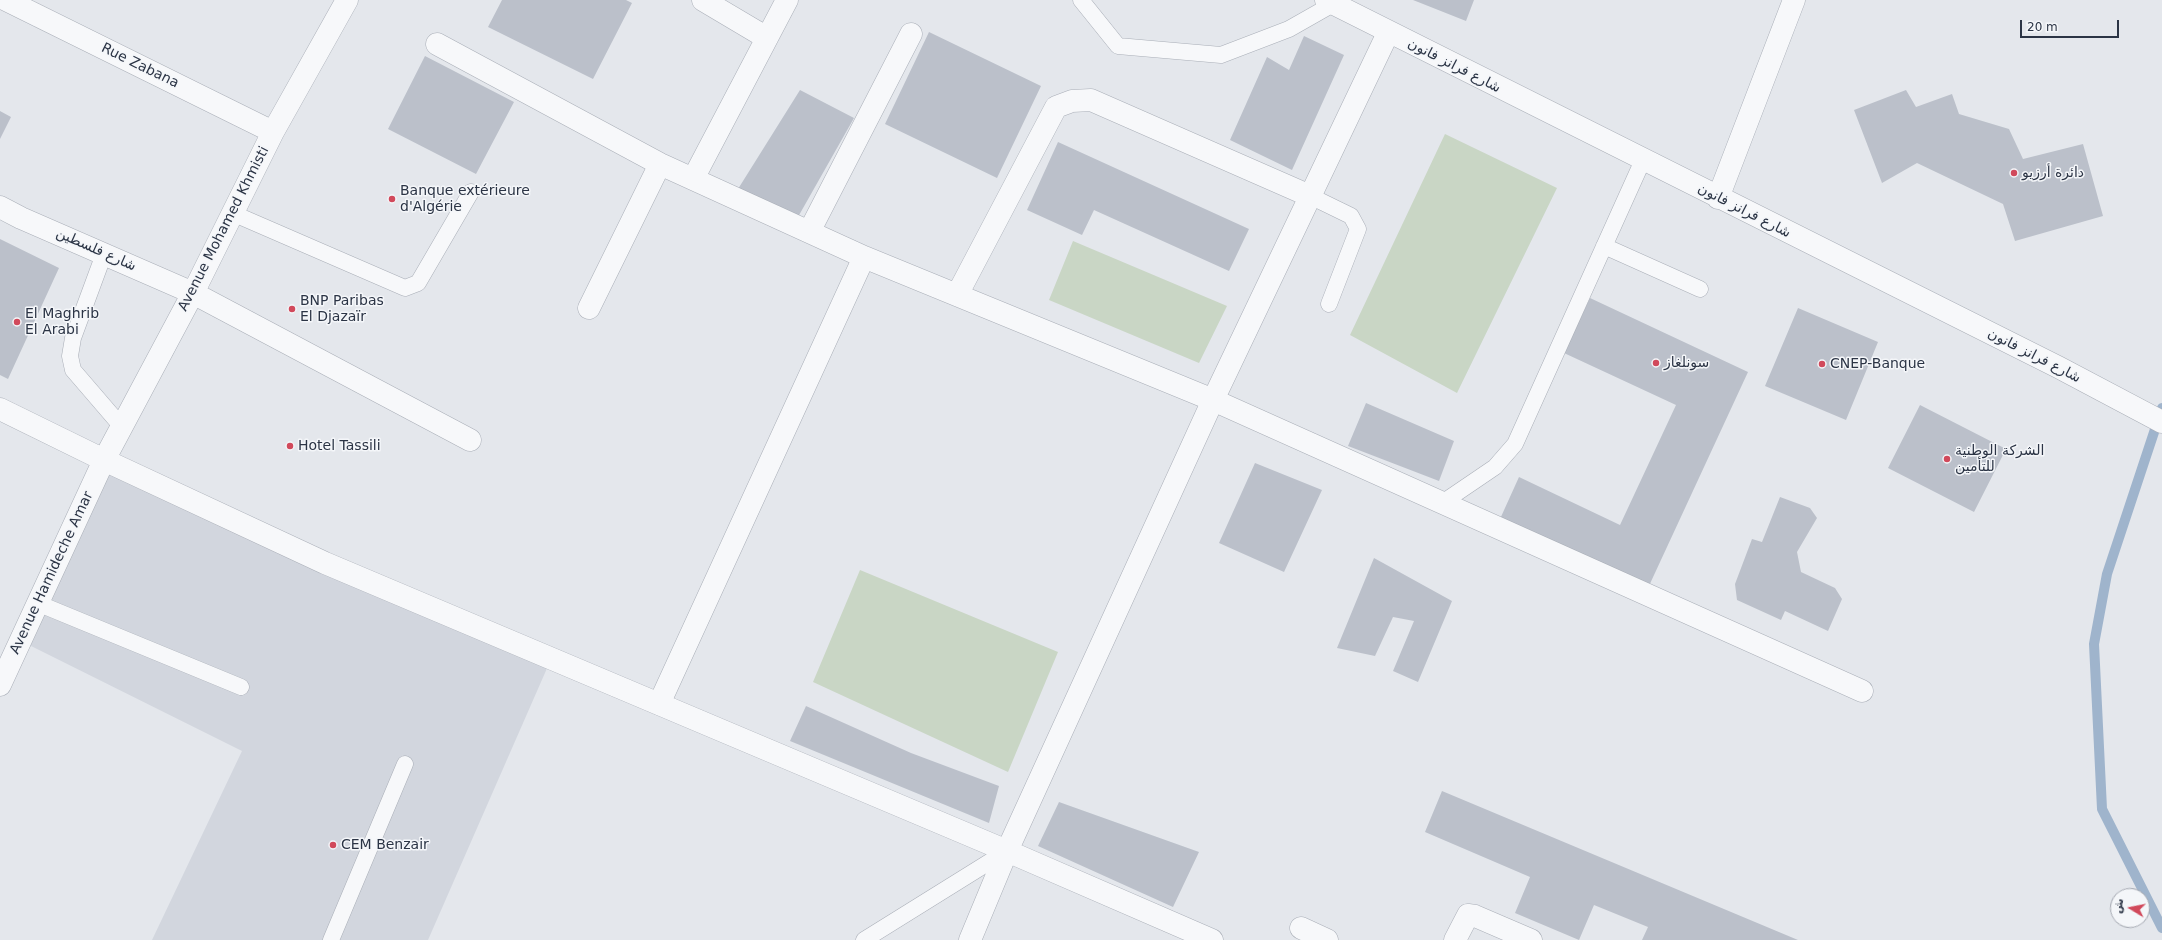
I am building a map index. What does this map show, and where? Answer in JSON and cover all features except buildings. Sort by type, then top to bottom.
[{"type":"street","name":"Rue Zabana","points":[[6,0],[273,132]]},
{"type":"street","name":"Avenue Mohamed Khmisti","points":[[104,460],[193,292],[273,132],[346,0]]},
{"type":"street","points":[[703,0],[767,38]]},
{"type":"street","points":[[693,179],[787,0]]},
{"type":"street","points":[[1718,198],[1794,0]]},
{"type":"street","name":"شارع فرانز فانون","points":[[1329,2],[1388,33],[2058,367],[2162,422]]},
{"type":"street","points":[[970,940],[1007,851],[1213,400],[1388,33]]},
{"type":"street","points":[[809,232],[911,34]]},
{"type":"street","points":[[437,44],[660,164],[809,232],[957,296],[1213,400],[1862,692]]},
{"type":"street","points":[[957,296],[1056,107],[1072,101],[1091,100],[1310,196]]},
{"type":"street","points":[[589,308],[660,164]]},
{"type":"street","name":"شارع فلسطين","points":[[0,206],[104,254],[193,292],[470,440]]},
{"type":"street","points":[[659,704],[864,257]]},
{"type":"street","points":[[0,409],[104,460],[326,563],[1007,851],[1212,940]]},
{"type":"street","name":"Avenue Hamideche Amar","points":[[0,685],[104,460]]},
{"type":"street","points":[[1455,940],[1468,915],[1475,916],[1531,940]]},
{"type":"street","points":[[1301,928],[1327,940]]},
{"type":"lane","points":[[1081,0],[1118,46],[1221,55],[1289,29],[1329,2]]},
{"type":"lane","points":[[1442,503],[1495,467],[1515,444],[1643,160]]},
{"type":"lane","points":[[232,213],[405,288],[418,282],[471,192]]},
{"type":"lane","points":[[1310,196],[1351,216],[1358,229],[1329,304]]},
{"type":"lane","points":[[1604,246],[1700,289]]},
{"type":"lane","points":[[104,254],[72,338],[70,356],[73,370],[122,427]]},
{"type":"lane","points":[[37,603],[241,687]]},
{"type":"lane","points":[[331,940],[406,764]]},
{"type":"lane","points":[[864,940],[1007,851]]},
{"type":"shaded area","name":"CEM Benzair","points":[[104,460],[548,666],[428,940],[152,940],[242,751],[21,641]]},
{"type":"green space","points":[[1445,134],[1557,188],[1457,393],[1350,335]]},
{"type":"green space","points":[[1073,241],[1227,306],[1199,363],[1049,300]]},
{"type":"green space","points":[[860,570],[1058,652],[1008,772],[813,682]]},
{"type":"waterway","points":[[2162,408],[2107,574],[2094,644],[2102,809],[2162,928]]},
{"type":"place","name":"دائرة أرزيو","points":[[2014,173]]},
{"type":"place","name":"Banque extérieure d'Algérie","points":[[392,199]]},
{"type":"place","name":"BNP Paribas El Djazaïr","points":[[292,309]]},
{"type":"place","name":"El Maghrib El Arabi","points":[[17,322]]},
{"type":"place","name":"سونلغاز","points":[[1656,363]]},
{"type":"place","name":"CNEP-Banque","points":[[1822,364]]},
{"type":"place","name":"Hotel Tassili","points":[[290,446]]},
{"type":"place","name":"الشركة الوطنية للتأمين","points":[[1947,459]]},
{"type":"place","name":"CEM Benzair","points":[[333,845]]}]
